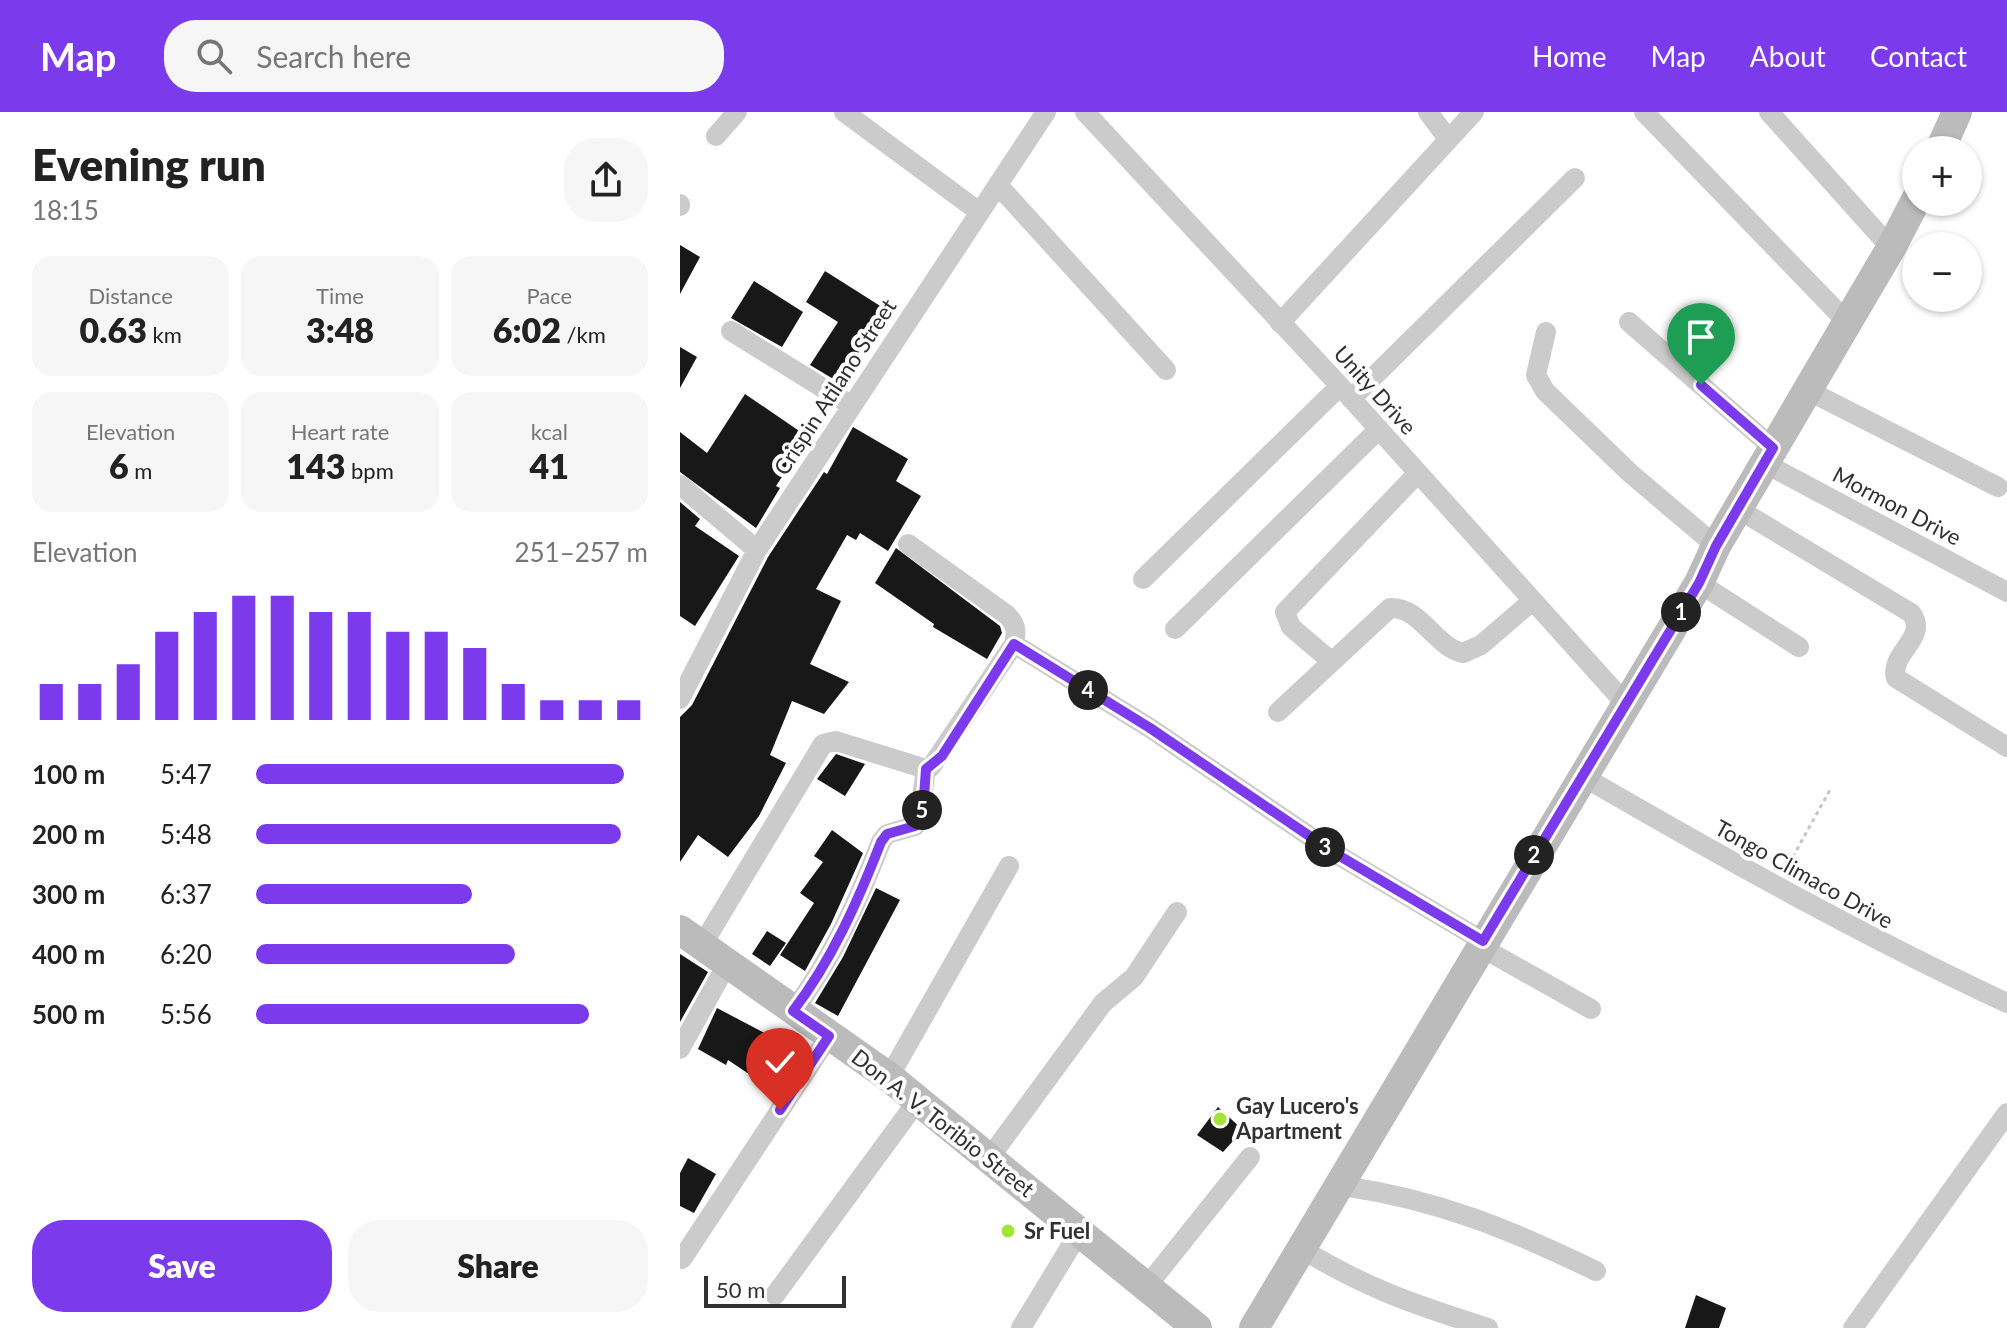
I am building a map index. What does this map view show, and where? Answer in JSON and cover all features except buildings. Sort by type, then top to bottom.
[{"type":"street","points":[[716,136],[737,112]]},
{"type":"street","points":[[844,112],[978,211]]},
{"type":"street","name":"Crispin Atilano Street","points":[[680,699],[757,550],[1046,112]]},
{"type":"street","name":"Unity Drive","points":[[1085,112],[1379,429],[1531,602],[1625,703]]},
{"type":"street","points":[[1428,112],[1448,139]]},
{"type":"street","points":[[1280,323],[1474,112]]},
{"type":"street","points":[[1644,112],[1847,322]]},
{"type":"street","points":[[1769,112],[1891,248]]},
{"type":"street","points":[[1946,136],[1957,112]]},
{"type":"street","points":[[1143,579],[1575,178]]},
{"type":"street","points":[[998,185],[1166,370]]},
{"type":"street","points":[[1254,1328],[1343,1186],[1481,944],[1699,583],[1716,546],[1908,216]]},
{"type":"street","name":"Mormon Drive","points":[[1629,322],[1768,456],[2007,592]]},
{"type":"street","points":[[731,331],[852,406]]},
{"type":"street","points":[[1546,332],[1536,375],[1545,391],[1630,473],[1716,546]]},
{"type":"street","points":[[1807,390],[1998,487]]},
{"type":"street","points":[[1175,629],[1379,429]]},
{"type":"street","points":[[1331,661],[1291,627],[1285,612],[1417,474]]},
{"type":"street","points":[[680,485],[757,550]]},
{"type":"street","points":[[1738,509],[1911,613],[1917,625],[1916,632],[1896,664],[1896,678],[2007,747]]},
{"type":"street","points":[[793,1011],[818,975],[848,920],[881,842],[887,834],[915,826],[919,819],[926,769],[942,756],[1014,644],[1017,634],[1014,622],[1007,615],[908,544]]},
{"type":"street","points":[[1699,583],[1799,647]]},
{"type":"street","points":[[1278,712],[1390,608],[1406,610],[1438,641],[1450,650],[1463,653],[1481,645],[1531,602]]},
{"type":"street","points":[[1014,644],[1150,728],[1333,852],[1591,1009]]},
{"type":"street","points":[[691,939],[823,744],[836,741],[926,769]]},
{"type":"street","name":"Tongo Climaco Drive","points":[[1582,776],[1776,888],[1895,951],[2007,1003]]},
{"type":"street","points":[[889,1077],[1009,866]]},
{"type":"street","points":[[990,1157],[1103,1003],[1134,977],[1177,912]]},
{"type":"street","name":"Don A. V. Toribio Street","points":[[691,939],[889,1077],[1197,1328]]},
{"type":"street","points":[[680,1049],[726,966]]},
{"type":"street","points":[[682,1259],[829,1036]]},
{"type":"street","points":[[775,1295],[918,1100]]},
{"type":"street","points":[[1853,1328],[2007,1113]]},
{"type":"street","points":[[1147,1286],[1250,1157]]},
{"type":"street","points":[[1343,1186],[1414,1198],[1462,1212],[1596,1271]]},
{"type":"street","points":[[1021,1328],[1080,1231]]},
{"type":"street","points":[[1302,1249],[1352,1280],[1390,1296],[1488,1328]]},
{"type":"path","points":[[1776,888],[1830,790]]},
{"type":"place","name":"Gay Lucero's Apartment","points":[[1220,1119]]},
{"type":"place","name":"Sr Fuel","points":[[1008,1231]]},
{"type":"route","points":[[780,1110],[829,1036],[793,1011],[818,975],[848,920],[881,842],[887,834],[915,826],[923,810],[926,769],[942,756],[1014,644],[1150,728],[1333,852],[1483,941],[1699,583],[1716,546],[1773,448],[1701,385]]}]
